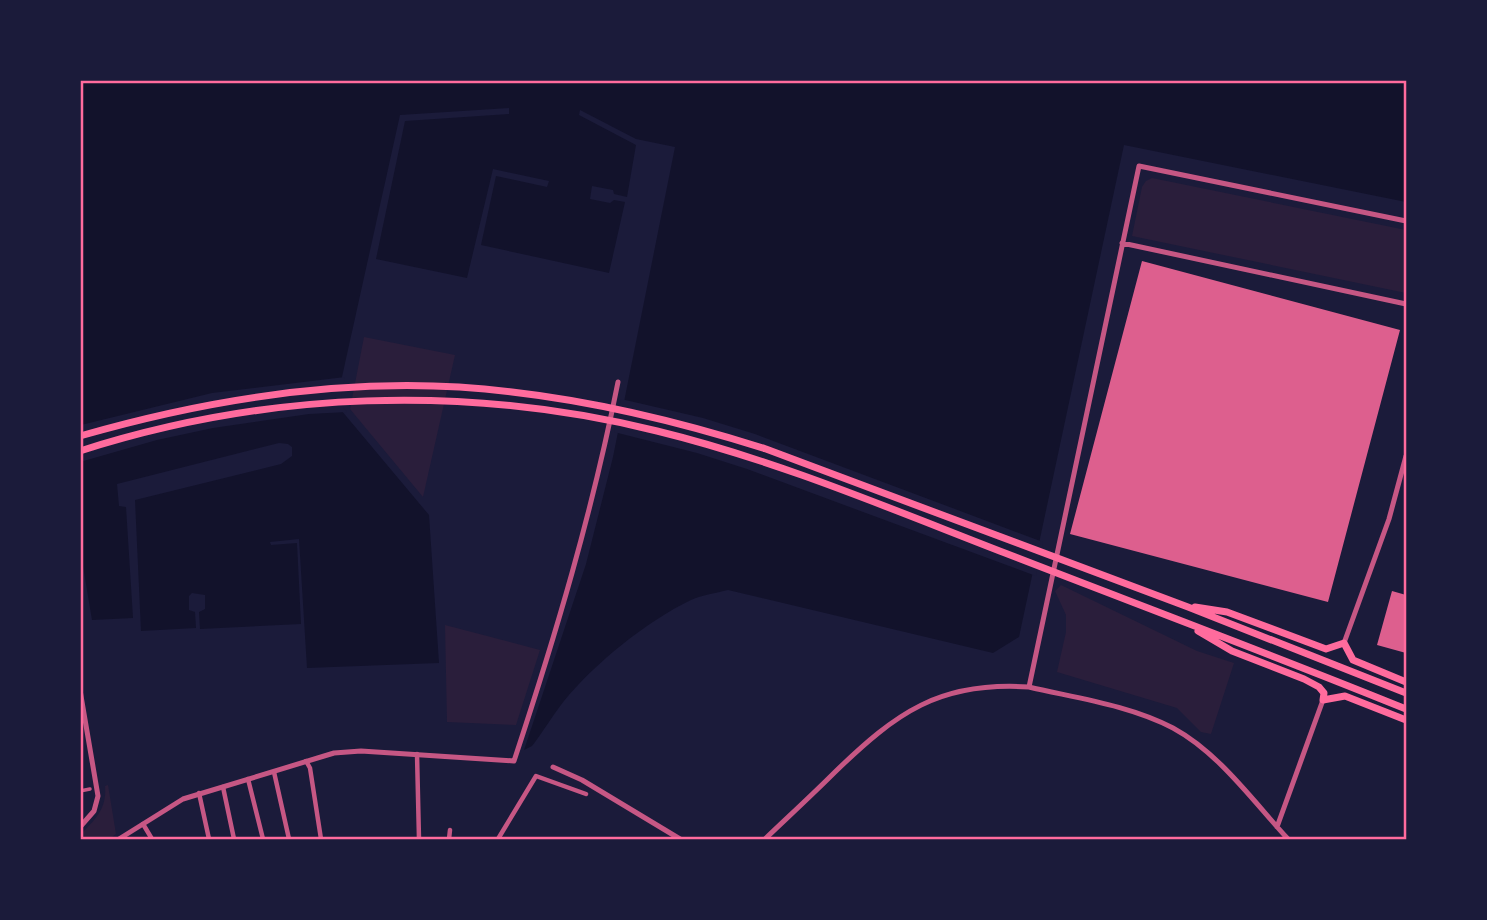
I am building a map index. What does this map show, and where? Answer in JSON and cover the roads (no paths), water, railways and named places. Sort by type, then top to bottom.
[{"type":"highway","points":[[80,436],[206,405],[301,392],[405,386],[521,393],[615,408],[722,435],[874,488],[1406,693]]},
{"type":"highway","points":[[80,451],[131,435],[210,417],[303,404],[408,399],[536,408],[659,431],[737,454],[869,501],[1277,656],[1406,709]]},
{"type":"highway","points":[[1188,607],[1227,612],[1326,649],[1344,643],[1353,660],[1406,681]]},
{"type":"highway","points":[[1179,621],[1231,651],[1319,687],[1324,693],[1323,700],[1345,696],[1406,720]]},
{"type":"street","points":[[1029,687],[1139,166],[1406,222]]},
{"type":"street","points":[[1122,243],[1406,303]]},
{"type":"street","points":[[119,839],[183,799],[305,761],[347,751],[514,761],[556,634],[587,524],[618,382]]},
{"type":"street","points":[[1344,643],[1385,530],[1406,456]]},
{"type":"street","points":[[765,839],[865,743],[907,711],[937,697],[971,689],[1010,686],[1029,687],[1140,715],[1174,729],[1216,762],[1288,839]]},
{"type":"street","points":[[80,690],[98,796],[94,811],[80,827]]},
{"type":"street","points":[[1277,827],[1323,700]]},
{"type":"street","points":[[417,754],[419,839]]},
{"type":"street","points":[[305,761],[310,768],[321,839]]},
{"type":"street","points":[[553,767],[582,780],[680,839]]},
{"type":"street","points":[[274,772],[289,839]]},
{"type":"street","points":[[498,839],[536,776],[586,794]]},
{"type":"street","points":[[248,779],[263,839]]},
{"type":"street","points":[[223,786],[234,839]]},
{"type":"street","points":[[80,791],[90,789]]},
{"type":"street","points":[[199,793],[209,839]]},
{"type":"street","points":[[143,824],[152,839]]},
{"type":"street","points":[[449,839],[450,830]]}]
